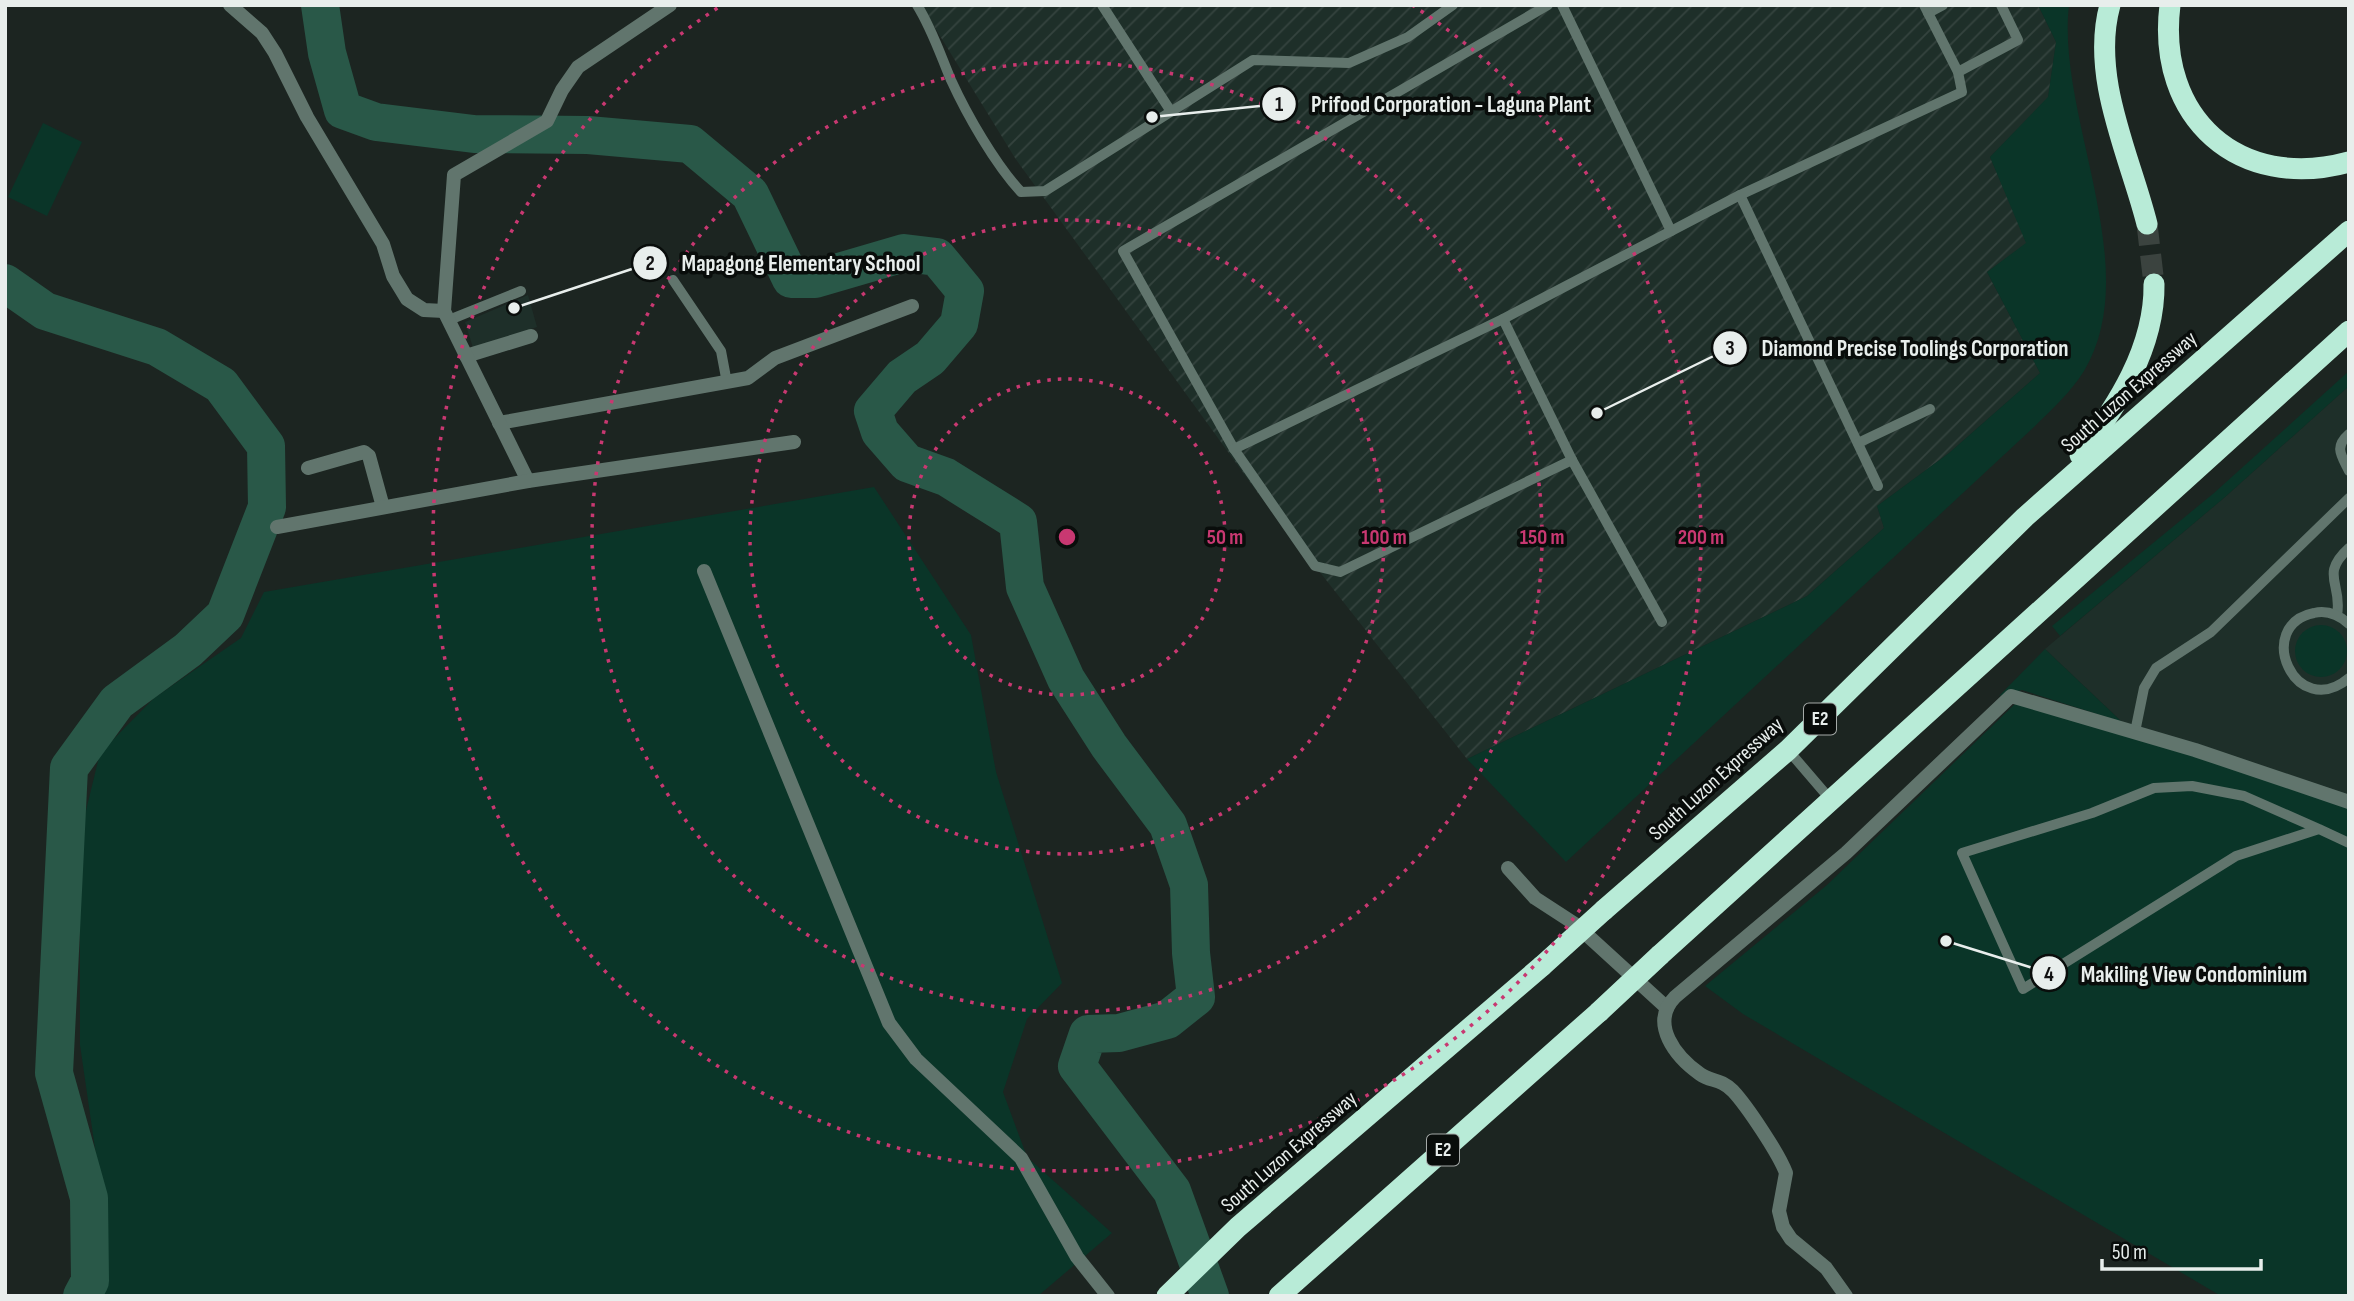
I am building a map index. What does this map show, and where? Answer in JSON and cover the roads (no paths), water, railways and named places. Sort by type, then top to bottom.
[{"type":"highway","points":[[2110,5],[2106,31],[2108,76],[2116,118],[2147,224]]},
{"type":"highway","points":[[2169,5],[2168,48],[2174,76],[2185,104],[2214,138],[2250,161],[2282,169],[2318,169],[2349,162]]},
{"type":"highway","name":"South Luzon Expressway","points":[[1167,1296],[1238,1227],[1788,750],[2025,517],[2349,231]]},
{"type":"highway","points":[[2025,517],[2069,470],[2098,431],[2133,372],[2152,314],[2154,284]]},
{"type":"highway","name":"E2","points":[[1283,1292],[1599,1012],[1830,799],[2349,331]]},
{"type":"street","points":[[230,5],[262,33],[275,53],[307,117],[383,244],[393,276],[407,299],[424,310],[446,315]]},
{"type":"street","points":[[528,481],[446,315],[454,175],[547,121],[562,89],[578,67],[670,5]]},
{"type":"street","points":[[499,423],[748,379],[775,358],[912,306]]},
{"type":"street","points":[[466,356],[531,336]]},
{"type":"street","points":[[277,527],[528,481],[794,442]]},
{"type":"street","points":[[308,468],[364,452],[369,456],[383,508]]},
{"type":"street","points":[[704,571],[889,1023],[916,1059],[1021,1158],[1077,1257],[1108,1296]]},
{"type":"street","points":[[1846,1296],[1826,1268],[1786,1233],[1779,1217],[1787,1184],[1784,1168],[1735,1093],[1720,1080],[1701,1075],[1671,1046],[1665,1026],[1667,1007],[1846,853],[2008,697],[2022,697],[2349,802]]},
{"type":"street","points":[[1508,868],[1535,898],[1575,924],[1667,1007]]},
{"type":"lane","points":[[917,5],[932,28],[959,94],[1005,175],[1021,191],[1045,191],[1253,60],[1349,63],[1408,37],[1453,5]]},
{"type":"lane","points":[[1102,5],[1170,110]]},
{"type":"lane","points":[[1548,5],[1123,251],[1234,449],[1315,566],[1340,572],[1572,460]]},
{"type":"lane","points":[[1562,5],[1671,231]]},
{"type":"lane","points":[[1234,449],[1503,319],[1740,195],[1962,92],[1958,72],[1926,9],[1943,5]]},
{"type":"lane","points":[[1958,72],[2018,40],[2001,5]]},
{"type":"lane","points":[[1740,195],[1878,486]]},
{"type":"lane","points":[[673,280],[721,351],[727,383]]},
{"type":"lane","points":[[446,315],[521,291]]},
{"type":"lane","points":[[1503,319],[1572,460],[1662,622]]},
{"type":"lane","points":[[1858,443],[1930,409]]},
{"type":"lane","points":[[2349,434],[2341,441],[2339,449],[2349,471]]},
{"type":"lane","points":[[2135,732],[2144,688],[2155,668],[2211,632],[2349,498]]},
{"type":"lane","points":[[2337,615],[2332,570],[2337,560],[2349,548]]},
{"type":"lane","points":[[2349,624],[2337,615],[2315,613],[2295,622],[2284,640],[2285,662],[2297,680],[2317,689],[2338,685],[2349,678]]},
{"type":"lane","points":[[1788,750],[1830,799]]},
{"type":"lane","points":[[2319,829],[2236,856],[2023,989],[1962,853],[2092,813],[2154,788],[2192,786],[2244,796],[2319,829],[2349,843]]},
{"type":"waterway","points":[[320,5],[327,53],[343,110],[376,122],[474,134],[588,135],[690,144],[750,194],[791,279],[815,279],[904,253],[937,257],[965,291],[959,324],[930,358],[902,377],[873,411],[880,432],[907,463],[946,477],[1018,522],[1025,587],[1066,679],[1109,746],[1168,825],[1189,885],[1191,953],[1196,997],[1167,1020],[1119,1033],[1088,1034],[1077,1066],[1172,1191],[1210,1296]]},
{"type":"waterway","points":[[5,283],[45,311],[157,347],[221,385],[266,446],[267,507],[225,615],[188,650],[117,702],[69,768],[54,1073],[89,1198],[90,1281],[82,1296]]},
{"type":"tunnel","points":[[2147,224],[2154,284]]},
{"type":"place","name":"Prifood Corporation - Laguna Plant","points":[[1152,117]]},
{"type":"place","name":"Mapagong Elementary School","points":[[514,308]]},
{"type":"place","name":"Diamond Precise Toolings Corporation","points":[[1597,413]]},
{"type":"place","name":"Makiling View Condominium","points":[[1946,941]]}]
